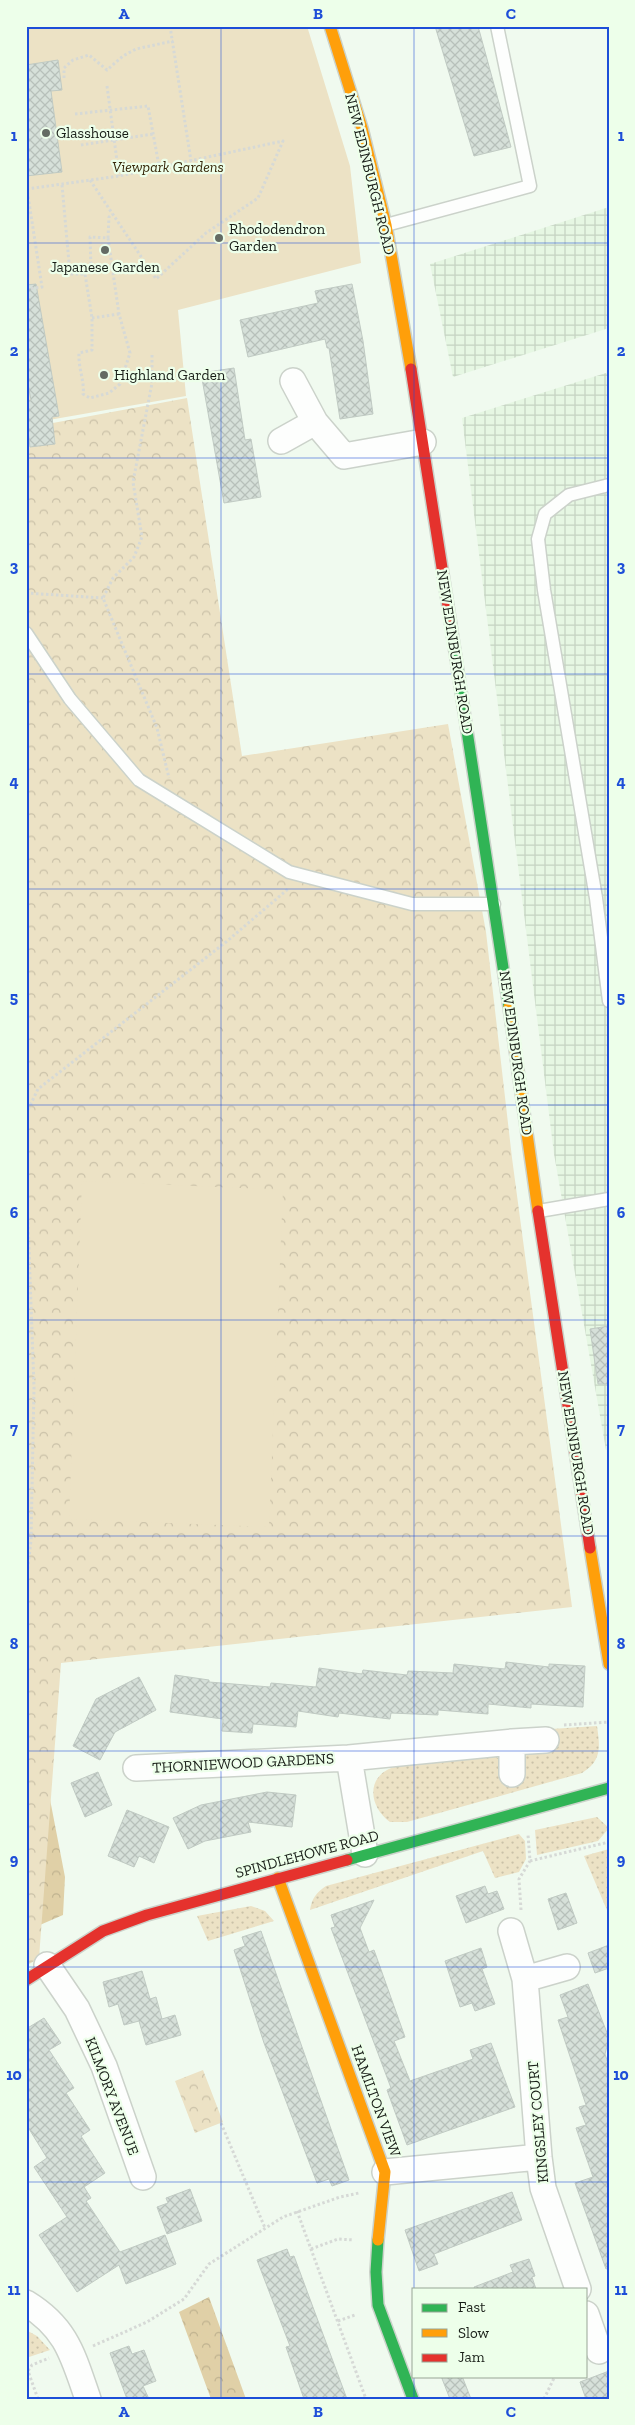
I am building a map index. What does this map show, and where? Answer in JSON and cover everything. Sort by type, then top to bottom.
[{"type":"main road","name":"NEW EDINBURGH ROAD","points":[[330,26],[362,128],[386,225],[423,442],[609,1664]]},
{"type":"main road","name":"SPINDLEHOWE ROAD","points":[[26,1980],[103,1931],[180,1904],[609,1788]]},
{"type":"main road","name":"HAMILTON VIEW","points":[[278,1878],[385,2180],[375,2263],[378,2305],[413,2399]]},
{"type":"street","points":[[293,382],[316,422],[344,456],[423,442]]},
{"type":"street","points":[[281,441],[316,422]]},
{"type":"street","name":"THORNIEWOOD GARDENS","points":[[136,1768],[349,1758],[546,1740]]},
{"type":"street","points":[[512,1742],[512,1774]]},
{"type":"street","name":"THORNIEWOOD GARDENS","points":[[349,1758],[365,1854]]},
{"type":"street","name":"KINGSLEY COURT","points":[[511,1931],[525,1979],[538,2157],[543,2188],[578,2288]]},
{"type":"street","name":"KILMORY AVENUE","points":[[47,1965],[77,2009],[104,2066],[143,2177]]},
{"type":"street","points":[[525,1979],[567,1966]]},
{"type":"street","points":[[385,2180],[538,2157]]},
{"type":"street","points":[[26,2303],[43,2313],[60,2331],[73,2355],[88,2399]]},
{"type":"street","points":[[588,2320],[599,2351]]},
{"type":"lane","points":[[386,225],[530,186],[497,26]]},
{"type":"lane","points":[[609,485],[570,495],[545,514],[538,539],[544,590],[596,898],[609,1001]]},
{"type":"lane","points":[[26,633],[70,699],[139,780],[289,872],[412,904],[494,904]]},
{"type":"lane","points":[[539,1211],[609,1199]]},
{"type":"path","points":[[170,26],[191,161]]},
{"type":"path","points":[[64,78],[64,68],[80,57],[89,55],[107,70],[123,56],[136,49],[172,41]]},
{"type":"path","points":[[107,86],[119,176]]},
{"type":"path","points":[[75,114],[148,106],[159,166]]},
{"type":"path","points":[[81,145],[152,134]]},
{"type":"path","points":[[26,289],[42,287],[27,189],[62,185],[90,180],[119,176],[282,141],[258,198],[206,233],[156,279],[90,180]]},
{"type":"path","points":[[62,185],[70,274],[85,274],[92,318],[92,350],[79,353],[78,364],[84,386],[83,394],[90,398],[109,393],[120,384],[130,352],[119,314],[108,238],[109,217],[112,214]]},
{"type":"path","points":[[108,238],[90,237],[91,267],[114,269]]},
{"type":"path","points":[[92,318],[119,314]]},
{"type":"path","points":[[102,598],[113,578],[134,557],[142,536],[133,482],[152,383],[152,355]]},
{"type":"path","points":[[26,593],[102,598]]},
{"type":"path","points":[[102,598],[157,728],[174,800]]},
{"type":"path","points":[[26,1114],[38,1089],[226,942],[304,875]]},
{"type":"path","points":[[26,1166],[34,1387],[31,1540],[26,1584]]},
{"type":"path","points":[[546,1740],[546,1727],[609,1722]]},
{"type":"path","points":[[511,1931],[522,1926],[519,1879],[530,1861],[525,1812]]},
{"type":"path","points":[[530,1861],[609,1842]]},
{"type":"path","points":[[221,2123],[265,2228]]},
{"type":"path","points":[[73,2355],[147,2322],[184,2299],[209,2264],[265,2228],[297,2211],[385,2180]]},
{"type":"path","points":[[297,2211],[366,2399]]},
{"type":"path","points":[[311,2249],[338,2239],[356,2240]]},
{"type":"path","points":[[338,2321],[359,2313]]},
{"type":"path","points":[[37,2362],[32,2365],[28,2372],[38,2399]]},
{"type":"path","points":[[544,2399],[554,2378]]},
{"type":"shaded area","points":[[609,207],[609,328],[453,377],[430,264]]},
{"type":"shaded area","points":[[609,372],[609,1450],[606,1450],[554,1154],[462,418]]},
{"type":"green space","name":"Viewpark Gardens","points":[[26,26],[307,26],[350,166],[361,263],[178,310],[186,396],[26,424]]},
{"type":"green space","points":[[187,398],[242,756],[448,724],[486,932],[512,1158],[572,1607],[61,1663],[39,1958],[26,1966],[26,428]]},
{"type":"green space","points":[[82,1181],[283,1190],[269,1527],[69,1519]]},
{"type":"green space","points":[[26,1619],[43,1763],[65,1877],[63,1915],[26,1931]]},
{"type":"green space","points":[[597,1726],[598,1753],[593,1764],[582,1773],[407,1822],[390,1822],[382,1815],[374,1799],[373,1790],[375,1782],[380,1775],[398,1766],[399,1760],[494,1755],[501,1760],[522,1760],[551,1729]]},
{"type":"green space","points":[[597,1817],[609,1828],[598,1841],[537,1855],[535,1830]]},
{"type":"green space","points":[[519,1834],[525,1841],[526,1859],[519,1872],[495,1878],[483,1851],[310,1910],[315,1896],[326,1886]]},
{"type":"green space","points":[[609,1849],[609,1915],[584,1856]]},
{"type":"green space","points":[[251,1906],[265,1911],[274,1921],[208,1941],[197,1916]]},
{"type":"green space","points":[[203,2070],[223,2122],[195,2133],[175,2081]]},
{"type":"green space","points":[[209,2297],[246,2399],[211,2399],[179,2312]]},
{"type":"green space","points":[[26,2330],[37,2336],[50,2350],[26,2358]]},
{"type":"building","points":[[435,26],[478,26],[511,147],[474,156]]},
{"type":"building","name":"Glasshouse","points":[[58,60],[62,90],[51,91],[62,172],[26,176],[26,65]]},
{"type":"building","points":[[36,284],[59,416],[52,417],[55,444],[30,447],[26,416],[26,401],[31,400],[26,373],[26,285]]},
{"type":"building","points":[[352,284],[363,341],[373,414],[340,419],[329,348],[327,348],[325,339],[248,357],[240,320],[318,303],[315,291]]},
{"type":"building","points":[[234,368],[245,440],[251,439],[261,497],[224,503],[201,373]]},
{"type":"building","points":[[609,1326],[609,1384],[598,1384],[590,1329]]},
{"type":"building","points":[[506,1662],[549,1667],[549,1664],[585,1666],[583,1707],[531,1704],[531,1708],[488,1704],[488,1714],[438,1710],[438,1715],[391,1713],[390,1719],[339,1713],[338,1717],[298,1711],[296,1727],[253,1724],[252,1733],[222,1731],[223,1719],[170,1712],[175,1675],[209,1680],[209,1682],[270,1687],[271,1683],[316,1687],[319,1668],[362,1674],[363,1670],[407,1675],[408,1671],[453,1673],[454,1664],[505,1669]]},
{"type":"building","points":[[139,1677],[156,1710],[115,1732],[100,1760],[73,1746],[96,1699]]},
{"type":"building","points":[[98,1772],[112,1805],[85,1817],[71,1783]]},
{"type":"building","points":[[267,1792],[296,1795],[292,1827],[248,1822],[251,1832],[205,1841],[188,1849],[173,1818],[201,1805]]},
{"type":"building","points":[[127,1810],[169,1827],[154,1863],[139,1856],[134,1867],[108,1856]]},
{"type":"building","points":[[485,1886],[488,1894],[497,1891],[504,1909],[466,1923],[456,1896]]},
{"type":"building","points":[[566,1893],[577,1923],[558,1930],[548,1899]]},
{"type":"building","points":[[374,1900],[360,1928],[369,1952],[374,1950],[405,2037],[394,2041],[410,2081],[473,2059],[470,2050],[491,2043],[515,2107],[407,2145],[387,2090],[391,2088],[331,1928],[335,1927],[331,1915]]},
{"type":"building","points":[[261,1931],[349,2180],[332,2186],[329,2179],[317,2183],[264,2043],[234,1950],[245,1946],[242,1937]]},
{"type":"building","points":[[609,1945],[609,1968],[595,1973],[588,1953]]},
{"type":"building","points":[[481,1948],[487,1967],[482,1969],[495,2004],[475,2011],[472,2003],[460,2007],[445,1961]]},
{"type":"building","points":[[142,1971],[150,1999],[156,1997],[162,2019],[175,2015],[181,2035],[146,2045],[139,2021],[124,2025],[118,2004],[109,2007],[103,1982]]},
{"type":"building","points":[[588,1984],[609,2038],[605,2054],[609,2066],[609,2268],[606,2269],[575,2183],[593,2177],[576,2128],[586,2125],[579,2107],[586,2105],[558,2020],[568,2017],[560,1995]]},
{"type":"building","points":[[44,2018],[61,2043],[49,2050],[74,2088],[66,2093],[90,2130],[81,2136],[105,2173],[84,2187],[91,2198],[86,2201],[120,2252],[165,2235],[176,2264],[126,2284],[119,2265],[77,2292],[39,2235],[67,2217],[34,2167],[47,2158],[26,2124],[26,2029]]},
{"type":"building","points":[[190,2189],[202,2221],[167,2234],[157,2207],[168,2203],[166,2198]]},
{"type":"building","points":[[512,2192],[522,2220],[434,2254],[438,2264],[419,2271],[405,2230]]},
{"type":"building","points":[[287,2249],[290,2257],[294,2256],[347,2399],[304,2399],[286,2347],[290,2346],[257,2260]]},
{"type":"building","points":[[529,2259],[535,2276],[532,2277],[536,2288],[474,2288],[513,2272],[510,2265]]},
{"type":"building","points":[[129,2346],[132,2354],[144,2350],[156,2381],[143,2386],[149,2399],[127,2399],[110,2353]]},
{"type":"building","points":[[609,2371],[609,2399],[586,2399],[580,2382]]},
{"type":"building","points":[[442,2378],[463,2378],[471,2399],[450,2399]]},
{"type":"traffic: fast","points":[[450,619],[509,1007]]},
{"type":"traffic: fast","points":[[347,1860],[609,1788]]},
{"type":"traffic: fast","points":[[378,2240],[376,2272],[378,2305],[413,2399]]},
{"type":"traffic: slow","points":[[330,26],[362,128],[386,225],[411,369]]},
{"type":"traffic: slow","points":[[509,1007],[538,1211]]},
{"type":"traffic: slow","points":[[590,1548],[609,1664]]},
{"type":"traffic: slow","points":[[278,1878],[385,2172],[378,2240]]},
{"type":"traffic: jam","points":[[411,369],[450,619]]},
{"type":"traffic: jam","points":[[538,1211],[590,1548]]},
{"type":"traffic: jam","points":[[26,1980],[103,1931],[147,1915],[347,1860]]},
{"type":"place","name":"Glasshouse","points":[[46,133]]},
{"type":"place","name":"Rhododendron Garden","points":[[219,238]]},
{"type":"place","name":"Japanese Garden","points":[[105,250]]},
{"type":"place","name":"Highland Garden","points":[[104,375]]}]
